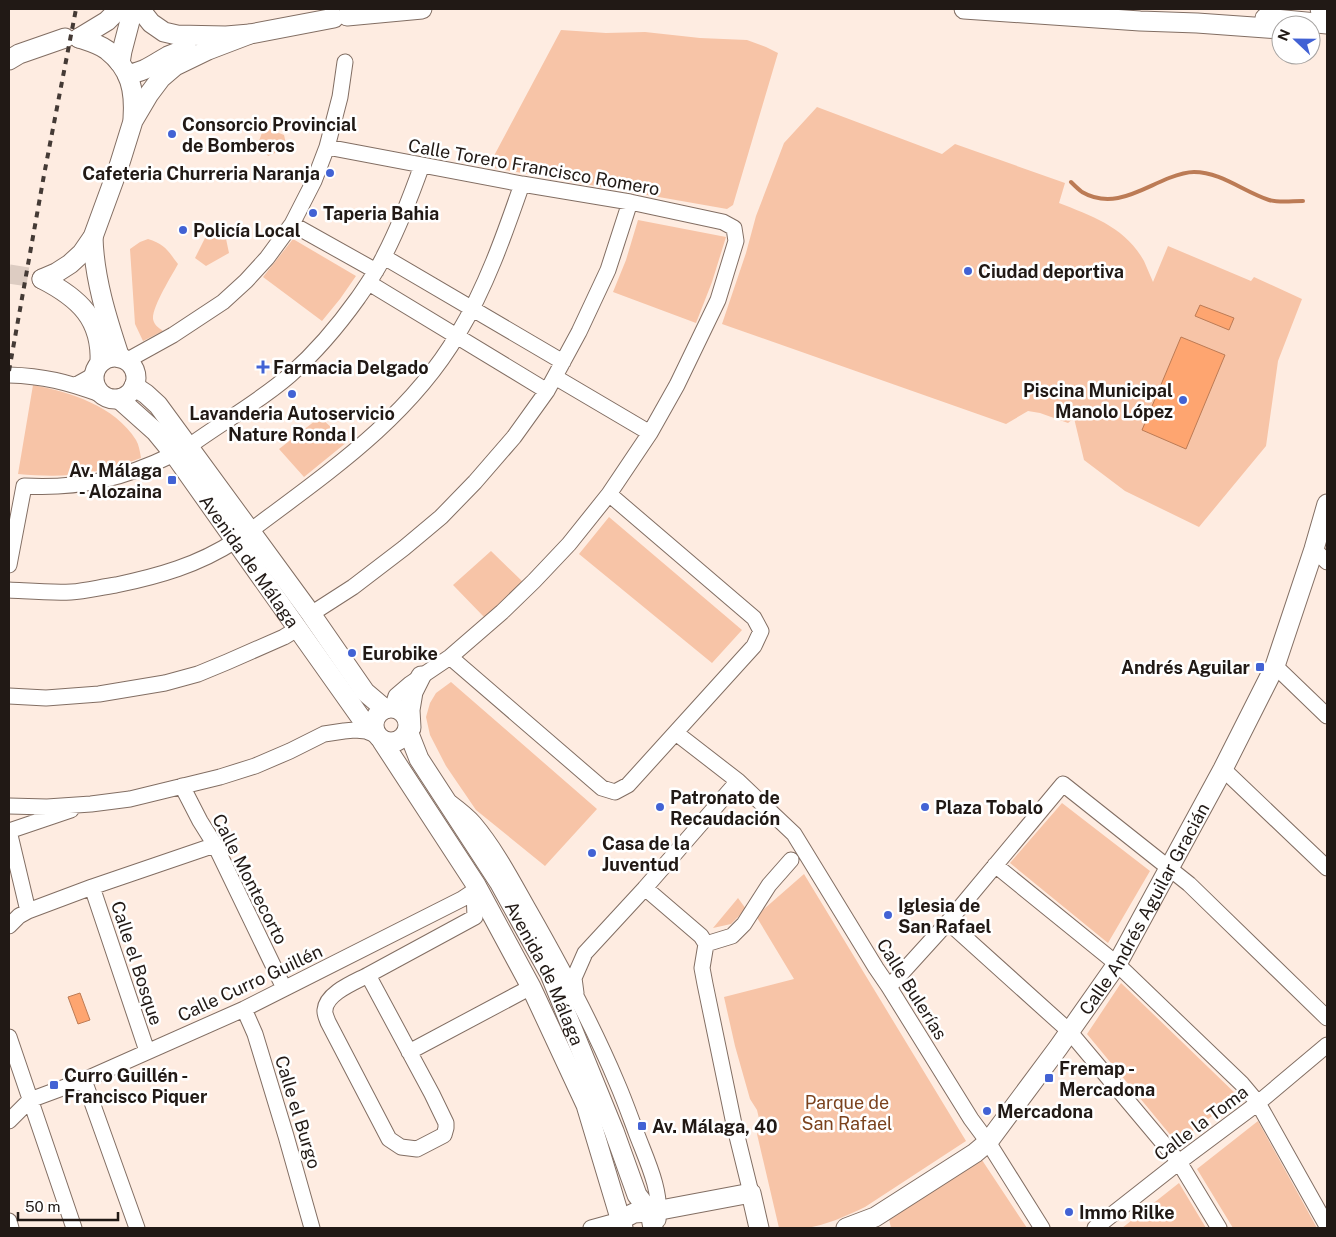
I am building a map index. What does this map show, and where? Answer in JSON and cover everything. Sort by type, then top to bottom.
[{"type":"main road","points":[[12,56],[72,38],[107,21],[119,9]]},
{"type":"main road","points":[[133,9],[122,51],[123,68],[134,101],[133,121]]},
{"type":"main road","points":[[140,9],[151,24],[164,32],[177,35],[226,36],[250,34],[341,17],[422,9]]},
{"type":"main road","points":[[964,9],[1140,22],[1197,23],[1271,28]]},
{"type":"main road","points":[[1041,9],[1234,16],[1327,24]]},
{"type":"main road","points":[[1320,9],[1327,9]]},
{"type":"main road","points":[[97,369],[106,359],[123,360],[131,366],[134,372],[136,379],[134,386],[130,392],[119,399],[106,398],[100,394],[94,382],[101,348],[97,333],[84,309],[72,297],[42,279],[70,264],[82,253],[94,237],[133,121],[161,78],[176,66],[208,50],[250,34]]},
{"type":"main road","points":[[72,38],[106,50],[123,68],[137,73],[153,66],[170,55],[226,36]]},
{"type":"main road","points":[[94,237],[94,249],[102,296],[123,360]]},
{"type":"main road","name":"Avenida de Málaga","points":[[134,386],[158,404],[181,451],[243,536],[311,614],[365,692],[388,708]]},
{"type":"main road","name":"Avenida de Málaga","points":[[119,399],[156,432],[181,451]]},
{"type":"main road","name":"Calle Andrés Aguilar Gracián","points":[[846,1228],[876,1223],[988,1142],[1058,1048],[1117,964],[1223,769],[1275,666],[1321,556],[1327,504]]},
{"type":"main road","name":"Avenida de Málaga","points":[[243,536],[297,629],[362,718],[377,734],[475,888],[531,987],[586,1105],[621,1224]]},
{"type":"main road","points":[[416,753],[411,730],[410,710],[413,692],[421,676]]},
{"type":"main road","points":[[388,708],[402,712],[408,725],[408,731],[397,742],[392,743],[377,734],[376,716],[379,712],[388,708]]},
{"type":"main road","name":"Avenida de Málaga","points":[[408,731],[416,753],[499,882],[550,974],[614,1131],[637,1195],[654,1220]]},
{"type":"main road","points":[[621,1224],[634,1212],[654,1220],[751,1193],[759,1228]]},
{"type":"street","points":[[123,360],[173,335],[223,302],[267,258],[292,224],[314,181],[327,147],[340,97],[345,62]]},
{"type":"street","name":"Calle Torero Francisco Romero","points":[[327,147],[522,184],[630,202],[723,222],[734,228],[736,241],[718,300],[677,385],[650,433]]},
{"type":"street","points":[[9,566],[24,486],[58,487],[106,480],[130,473],[181,451],[240,413],[289,376],[316,351],[343,320],[384,257],[422,165]]},
{"type":"street","points":[[9,590],[73,592],[173,571],[205,558],[243,536],[335,467],[378,431],[404,406],[432,372],[457,336],[473,309],[502,243],[522,184]]},
{"type":"street","points":[[311,614],[354,586],[441,517],[475,482],[514,437],[547,391],[563,362],[608,270],[630,202]]},
{"type":"street","points":[[292,224],[457,336],[547,391]]},
{"type":"street","points":[[384,257],[563,362]]},
{"type":"street","points":[[76,385],[97,369]]},
{"type":"street","points":[[9,375],[32,376],[76,385],[100,394]]},
{"type":"street","points":[[388,708],[396,696],[421,676],[450,657],[502,612],[534,581],[568,544],[609,494],[650,433],[555,377]]},
{"type":"street","points":[[450,657],[602,788],[615,792],[628,786],[754,646],[761,631],[754,618],[609,494]]},
{"type":"street","points":[[9,696],[46,698],[99,694],[165,683],[198,674],[284,637],[297,629]]},
{"type":"street","points":[[1275,666],[1327,716]]},
{"type":"street","points":[[9,806],[47,807],[130,799],[220,777],[255,766],[290,752],[324,734],[355,730],[377,734]]},
{"type":"street","name":"Calle Bulerías","points":[[676,732],[738,781],[794,834],[871,960],[1042,1228]]},
{"type":"street","points":[[1223,769],[1327,868]]},
{"type":"street","points":[[582,1008],[577,996],[574,978],[585,953],[645,888],[738,781]]},
{"type":"street","points":[[890,987],[948,922],[1064,784],[1188,884],[1327,1018]]},
{"type":"street","name":"Calle Montecorto","points":[[182,786],[215,845],[284,988]]},
{"type":"street","points":[[444,798],[465,814],[500,860],[552,950],[582,1008],[617,1083],[658,1194],[654,1220]]},
{"type":"street","points":[[28,911],[9,831],[90,804]]},
{"type":"street","points":[[9,926],[19,916],[28,911],[215,845]]},
{"type":"street","points":[[706,944],[732,936],[744,924],[769,885],[791,860]]},
{"type":"street","points":[[995,865],[1117,964],[1242,1084],[1258,1103],[1327,1226]]},
{"type":"street","name":"Calle el Bosque","points":[[92,887],[146,1052]]},
{"type":"street","points":[[368,975],[446,1123],[444,1134],[417,1149],[401,1147],[389,1139],[328,1022],[324,1010],[330,998],[346,986],[476,916],[475,888]]},
{"type":"street","name":"Calle Curro Guillén","points":[[30,1100],[84,1080],[244,1009],[462,899],[475,888]]},
{"type":"street","points":[[645,888],[701,936],[706,944],[702,968],[734,1124],[751,1193]]},
{"type":"street","points":[[948,922],[1070,1031],[1179,1162],[1219,1228]]},
{"type":"street","points":[[552,950],[571,956],[585,953]]},
{"type":"street","points":[[409,1052],[531,987]]},
{"type":"street","name":"Calle el Burgo","points":[[244,1009],[255,1034],[312,1228]]},
{"type":"street","points":[[9,1037],[74,1228]]},
{"type":"street","name":"Calle la Toma","points":[[1098,1227],[1179,1162],[1258,1103],[1327,1045]]},
{"type":"street","points":[[84,1080],[137,1228]]},
{"type":"street","points":[[9,1121],[30,1100]]},
{"type":"street","points":[[9,1221],[11,1228]]},
{"type":"street","points":[[591,1228],[621,1224]]},
{"type":"green space","points":[[561,30],[606,33],[645,32],[700,38],[747,40],[778,53],[733,205],[727,209],[488,167]]},
{"type":"green space","name":"Ciudad deportiva","points":[[817,107],[942,154],[955,144],[1065,183],[1059,203],[1107,224],[1127,239],[1144,261],[1153,282],[1168,246],[1251,281],[1254,277],[1302,299],[1278,361],[1266,446],[1199,527],[1125,491],[1084,460],[1074,418],[1068,423],[1040,413],[1028,411],[1006,424],[722,324],[746,253],[756,216],[784,143]]},
{"type":"green space","points":[[264,127],[284,135],[287,148],[268,156],[259,141]]},
{"type":"green space","points":[[638,220],[726,237],[712,282],[696,323],[613,292],[626,260]]},
{"type":"green space","points":[[207,234],[225,234],[229,253],[206,266],[195,258]]},
{"type":"green space","points":[[148,239],[162,246],[178,264],[163,291],[154,314],[154,323],[163,331],[143,341],[135,324],[130,249]]},
{"type":"green space","points":[[293,239],[356,276],[322,321],[263,277]]},
{"type":"green space","points":[[33,385],[62,392],[90,402],[116,418],[127,428],[137,442],[141,458],[111,468],[83,474],[55,476],[18,474]]},
{"type":"green space","points":[[320,417],[347,442],[304,477],[279,449]]},
{"type":"green space","points":[[609,517],[742,630],[712,663],[579,554]]},
{"type":"green space","points":[[491,551],[523,582],[485,618],[453,585]]},
{"type":"green space","points":[[451,682],[597,809],[545,866],[476,810],[446,766],[430,735],[426,717],[430,703],[436,693]]},
{"type":"green space","points":[[1062,803],[1150,871],[1108,943],[1010,863]]},
{"type":"green space","name":"Parque de San Rafael","points":[[804,874],[966,1141],[865,1207],[835,1220],[812,1227],[779,1228],[757,1134],[761,1127],[757,1110],[750,1099],[724,997],[794,979],[756,916]]},
{"type":"green space","points":[[738,898],[746,909],[731,924],[713,928]]},
{"type":"green space","points":[[1121,983],[1238,1096],[1177,1143],[1087,1034]]},
{"type":"green space","points":[[1258,1121],[1317,1228],[1233,1228],[1197,1169]]},
{"type":"green space","points":[[982,1160],[1027,1228],[891,1228],[889,1219]]},
{"type":"green space","points":[[1179,1183],[1206,1228],[1122,1228]]},
{"type":"shaded area","points":[[1200,305],[1234,318],[1229,330],[1195,316]]},
{"type":"shaded area","points":[[1181,337],[1225,355],[1186,449],[1142,430]]},
{"type":"shaded area","points":[[80,993],[90,1020],[78,1024],[68,997]]},
{"type":"waterway","points":[[1071,182],[1082,192],[1093,197],[1105,199],[1127,196],[1158,182],[1184,173],[1194,172],[1214,175],[1269,200],[1281,202],[1303,201]]},
{"type":"tunnel","points":[[9,274],[42,279]]},
{"type":"railway","points":[[9,371],[76,9]]},
{"type":"place","name":"Consorcio Provincial de Bomberos","points":[[172,134]]},
{"type":"place","name":"Cafeteria Churreria Naranja","points":[[330,173]]},
{"type":"place","name":"Taperia Bahia","points":[[313,213]]},
{"type":"place","name":"Policía Local","points":[[183,230]]},
{"type":"place","name":"Ciudad deportiva","points":[[968,271]]},
{"type":"place","name":"Farmacia Delgado","points":[[263,367]]},
{"type":"place","name":"Lavanderia Autoservicio Nature Ronda I","points":[[292,394]]},
{"type":"place","name":"Piscina Municipal Manolo López","points":[[1183,400]]},
{"type":"place","name":"Av. Málaga - Alozaina","points":[[172,480]]},
{"type":"place","name":"Eurobike","points":[[352,653]]},
{"type":"place","name":"Andrés Aguilar","points":[[1260,667]]},
{"type":"place","name":"Patronato de Recaudación","points":[[660,807]]},
{"type":"place","name":"Plaza Tobalo","points":[[925,807]]},
{"type":"place","name":"Casa de la Juventud","points":[[592,853]]},
{"type":"place","name":"Iglesia de San Rafael","points":[[888,915]]},
{"type":"place","name":"Fremap - Mercadona","points":[[1049,1078]]},
{"type":"place","name":"Curro Guillén - Francisco Piquer","points":[[54,1085]]},
{"type":"place","name":"Mercadona","points":[[987,1111]]},
{"type":"place","name":"Av. Málaga, 40","points":[[642,1126]]},
{"type":"place","name":"Immo Rilke","points":[[1069,1212]]}]
